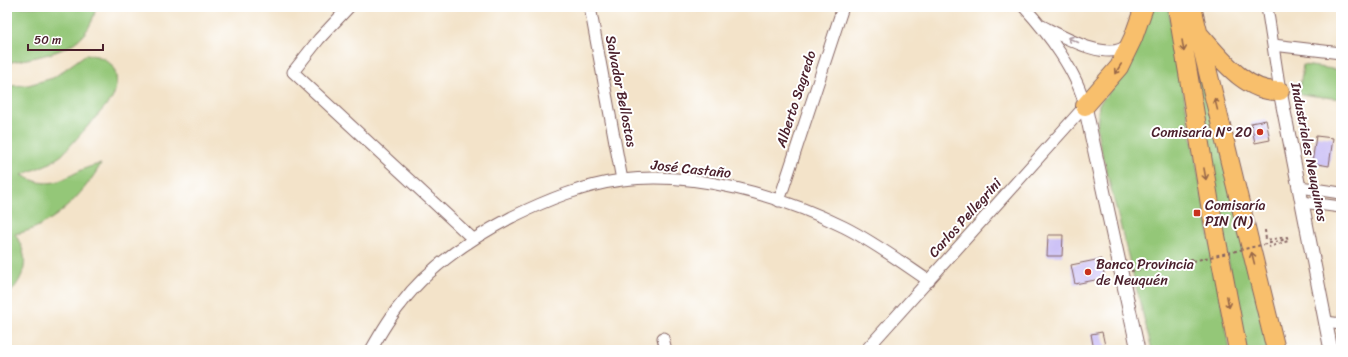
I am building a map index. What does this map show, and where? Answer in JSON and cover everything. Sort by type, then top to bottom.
[{"type":"highway","points":[[1085,106],[1114,75],[1125,58],[1144,7]]},
{"type":"highway","points":[[1177,7],[1207,187],[1238,350]]},
{"type":"highway","points":[[1192,7],[1276,350]]},
{"type":"highway","points":[[1197,32],[1236,73],[1250,83],[1265,90],[1280,92]]},
{"type":"street","points":[[349,7],[319,39],[294,72],[473,239]]},
{"type":"street","name":"Salvador Bellostas","points":[[590,7],[622,180]]},
{"type":"street","name":"Alberto Sagredo","points":[[779,201],[842,7]]},
{"type":"street","points":[[1024,7],[1041,26],[1082,93],[1138,350]]},
{"type":"street","name":"Industriales Neuquinos","points":[[1267,7],[1280,92],[1331,350]]},
{"type":"street","points":[[1041,26],[1086,46],[1106,52],[1120,50],[1133,38]]},
{"type":"street","points":[[1273,45],[1341,53]]},
{"type":"street","name":"Carlos Pellegrini","points":[[866,350],[1085,106]]},
{"type":"street","name":"José Castaño","points":[[371,350],[400,304],[421,280],[445,259],[473,239],[530,208],[564,194],[622,180],[647,179],[709,184],[779,201],[845,228],[929,281]]},
{"type":"street","points":[[1300,187],[1341,193]]},
{"type":"street","points":[[1302,202],[1341,207]]},
{"type":"street","points":[[1326,322],[1341,324]]},
{"type":"street","points":[[662,338],[666,350]]},
{"type":"path","points":[[1265,230],[1266,240],[1286,237],[1287,239]]},
{"type":"path","points":[[1121,273],[1193,260],[1287,239]]},
{"type":"path","points":[[1269,247],[1288,241],[1287,239]]},
{"type":"green space","points":[[7,7],[96,7],[91,22],[84,34],[74,43],[49,54],[7,63]]},
{"type":"green space","points":[[1151,7],[1168,7],[1230,350],[1152,350],[1099,141],[1097,129],[1099,104],[1118,82],[1129,64]]},
{"type":"green space","points":[[1187,7],[1272,350],[1245,350],[1202,122]]},
{"type":"green space","points":[[85,55],[103,58],[109,62],[113,68],[116,74],[116,82],[112,99],[62,155],[50,163],[22,175],[35,181],[45,183],[55,182],[90,167],[101,164],[85,187],[65,208],[41,225],[28,231],[15,234],[20,243],[25,260],[19,282],[7,297],[7,86],[28,85],[53,78]]},
{"type":"green space","points":[[1303,65],[1341,70],[1341,99],[1299,94]]},
{"type":"building","name":"Comisaría N° 20","points":[[1266,120],[1270,140],[1255,143],[1251,123]]},
{"type":"building","points":[[1316,136],[1333,138],[1329,166],[1312,163]]},
{"type":"building","points":[[1048,235],[1063,235],[1062,256],[1047,256]]},
{"type":"building","name":"Banco Provincia de Neuquén","points":[[1101,259],[1105,278],[1075,284],[1071,265]]},
{"type":"building","points":[[1102,332],[1106,350],[1094,350],[1091,334]]},
{"type":"place","name":"Comisaría N° 20","points":[[1260,132]]},
{"type":"place","name":"Comisaría PIN (N)","points":[[1197,213]]},
{"type":"place","name":"Banco Provincia de Neuquén","points":[[1088,272]]}]
